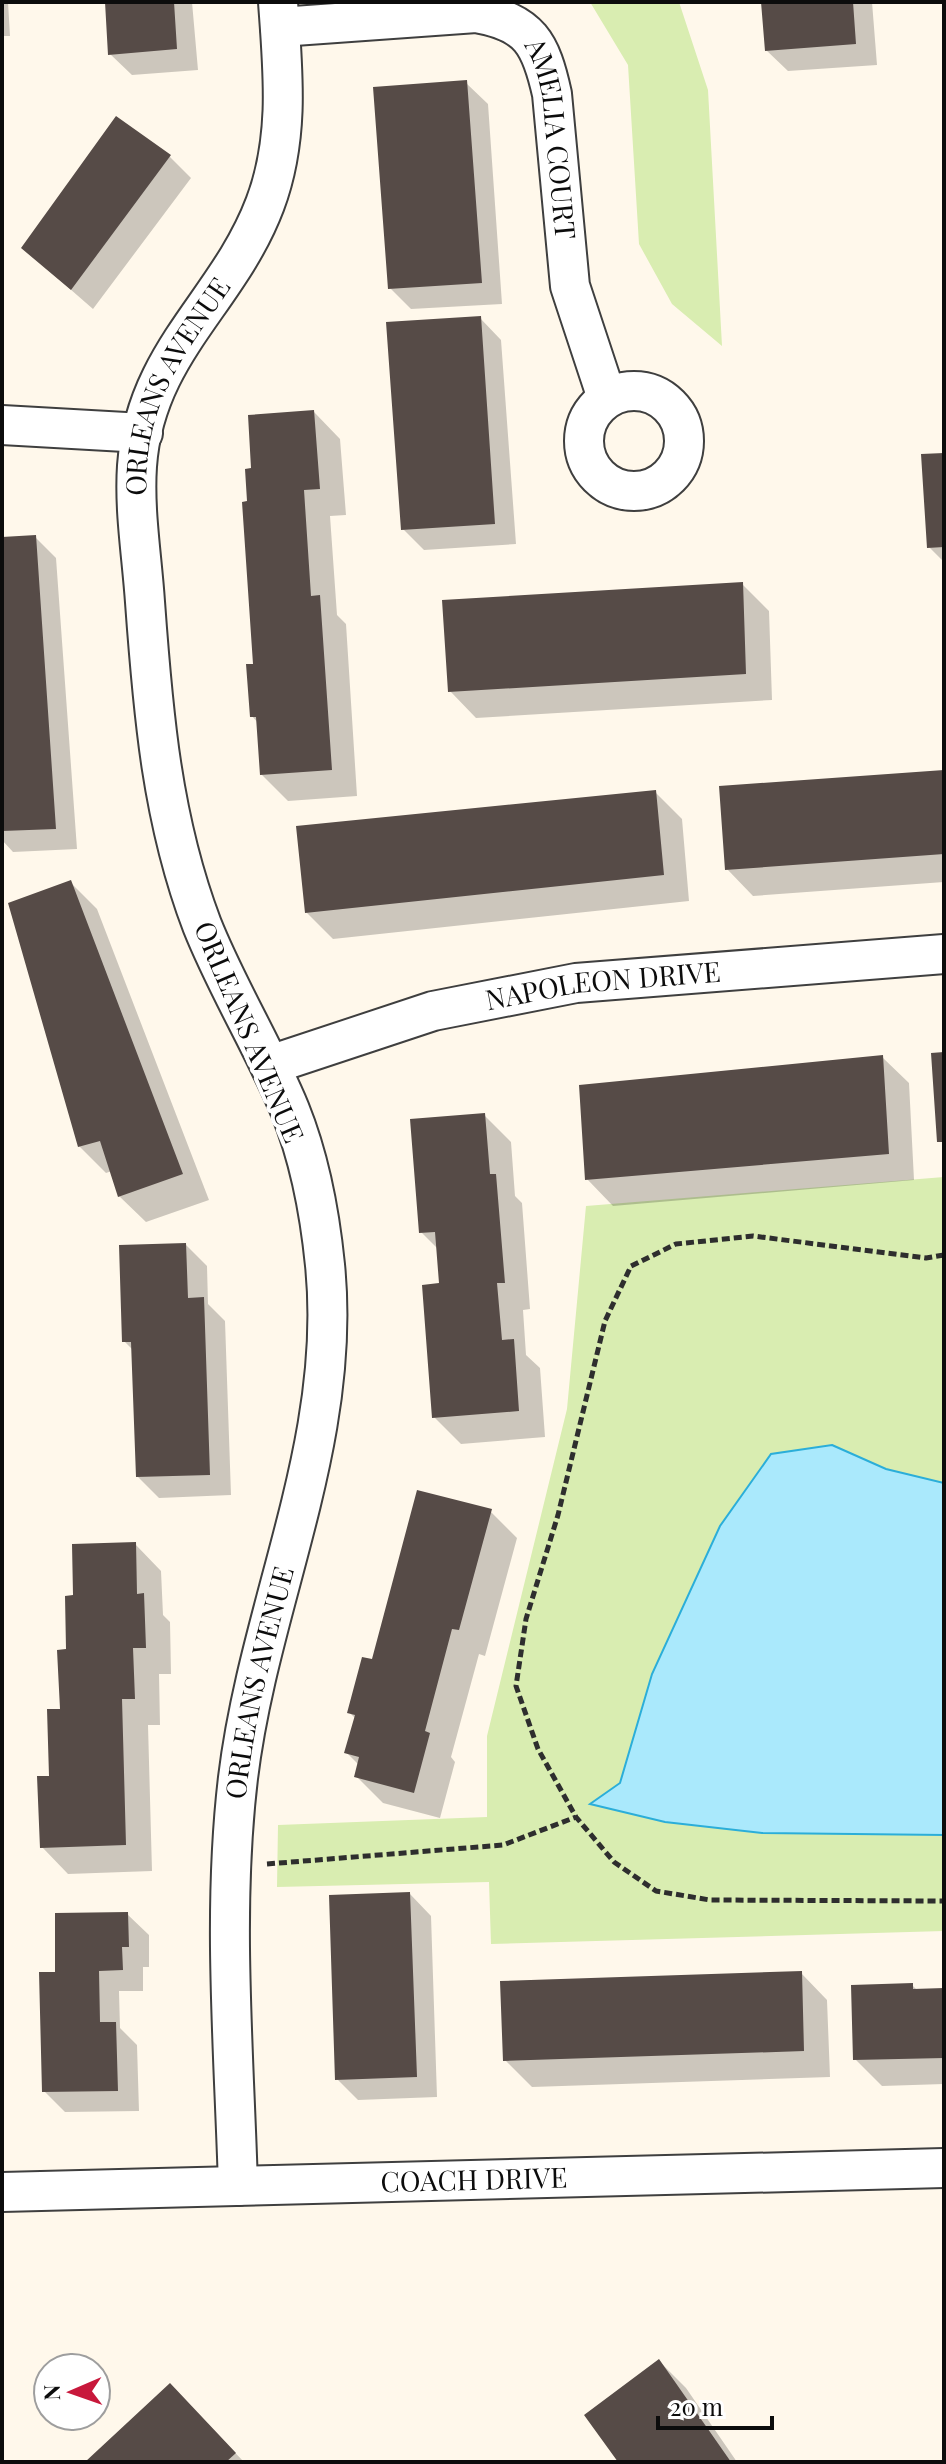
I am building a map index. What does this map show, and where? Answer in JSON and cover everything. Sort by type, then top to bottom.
[{"type":"street","name":"AMELIA COURT","points":[[279,15],[476,13],[498,17],[519,26],[535,41],[546,65],[552,94],[570,286],[607,398]]},
{"type":"street","name":"ORLEANS AVENUE","points":[[238,2186],[231,1867],[241,1760],[254,1688],[318,1439],[329,1338],[324,1262],[313,1195],[293,1117],[204,929],[167,809],[154,726],[137,464],[146,411],[167,361],[233,264],[264,208],[281,153],[285,101],[279,15]]},
{"type":"street","points":[[2,425],[143,433]]},
{"type":"street","name":"NAPOLEON DRIVE","points":[[270,1065],[433,1011],[576,983],[944,954]]},
{"type":"street","name":"COACH DRIVE","points":[[2,2192],[944,2168]]},
{"type":"path","points":[[944,1255],[926,1258],[753,1236],[676,1244],[631,1266],[605,1321],[558,1515],[526,1619],[516,1686],[538,1749],[576,1817],[614,1862],[656,1891],[710,1900],[944,1901]]},
{"type":"path","points":[[231,1867],[503,1845],[576,1817]]},
{"type":"green space","points":[[590,2],[679,2],[708,90],[722,346],[672,304],[639,244],[628,65]]},
{"type":"green space","points":[[944,1177],[944,1931],[491,1944],[489,1882],[277,1887],[278,1825],[487,1817],[487,1736],[567,1409],[586,1206]]},
{"type":"water","points":[[832,1445],[886,1469],[944,1483],[944,1835],[762,1833],[665,1822],[590,1804],[620,1783],[652,1674],[720,1526],[771,1454]]},
{"type":"building","points":[[105,2],[174,2],[177,49],[108,55]]},
{"type":"building","points":[[761,2],[853,2],[856,44],[765,51]]},
{"type":"building","points":[[467,80],[482,283],[388,289],[373,87]]},
{"type":"building","points":[[116,116],[171,155],[71,290],[21,248]]},
{"type":"building","points":[[481,316],[495,524],[401,530],[386,322]]},
{"type":"building","points":[[314,410],[320,489],[304,490],[311,596],[320,595],[332,770],[260,775],[256,717],[250,717],[246,664],[253,664],[242,502],[247,501],[245,469],[251,468],[248,415]]},
{"type":"building","points":[[944,453],[944,547],[927,548],[921,454]]},
{"type":"building","points":[[36,535],[56,829],[2,831],[2,537]]},
{"type":"building","points":[[743,582],[746,674],[448,692],[442,600]]},
{"type":"building","points":[[944,770],[944,854],[725,870],[719,786]]},
{"type":"building","points":[[656,790],[664,875],[305,913],[296,826]]},
{"type":"building","points":[[71,880],[183,1174],[118,1197],[100,1141],[78,1147],[8,903]]},
{"type":"building","points":[[944,1052],[944,1142],[937,1142],[931,1053]]},
{"type":"building","points":[[883,1055],[889,1154],[585,1180],[579,1085]]},
{"type":"building","points":[[485,1113],[490,1174],[496,1174],[505,1283],[497,1283],[502,1340],[514,1339],[519,1411],[432,1418],[422,1285],[439,1283],[435,1232],[419,1233],[410,1119]]},
{"type":"building","points":[[186,1243],[188,1298],[204,1297],[210,1475],[136,1477],[131,1342],[122,1342],[119,1245]]},
{"type":"building","points":[[417,1490],[492,1509],[459,1630],[452,1629],[425,1731],[430,1733],[414,1793],[354,1777],[359,1757],[344,1753],[355,1715],[347,1713],[362,1657],[372,1659]]},
{"type":"building","points":[[136,1542],[137,1594],[144,1593],[146,1648],[133,1648],[135,1699],[122,1699],[126,1845],[40,1848],[37,1776],[49,1776],[47,1709],[60,1709],[57,1650],[66,1649],[65,1596],[73,1595],[72,1544]]},
{"type":"building","points":[[410,1892],[417,2077],[335,2080],[329,1895]]},
{"type":"building","points":[[128,1912],[129,1947],[122,1947],[123,1970],[99,1971],[100,2022],[116,2022],[118,2091],[42,2092],[39,1972],[55,1972],[55,1913]]},
{"type":"building","points":[[802,1971],[804,2051],[503,2061],[500,1981]]},
{"type":"building","points":[[913,1983],[913,1989],[944,1988],[944,2058],[853,2060],[851,1985]]},
{"type":"building","points":[[659,2359],[731,2462],[618,2462],[584,2415]]},
{"type":"building","points":[[170,2383],[236,2453],[226,2462],[85,2462]]}]
